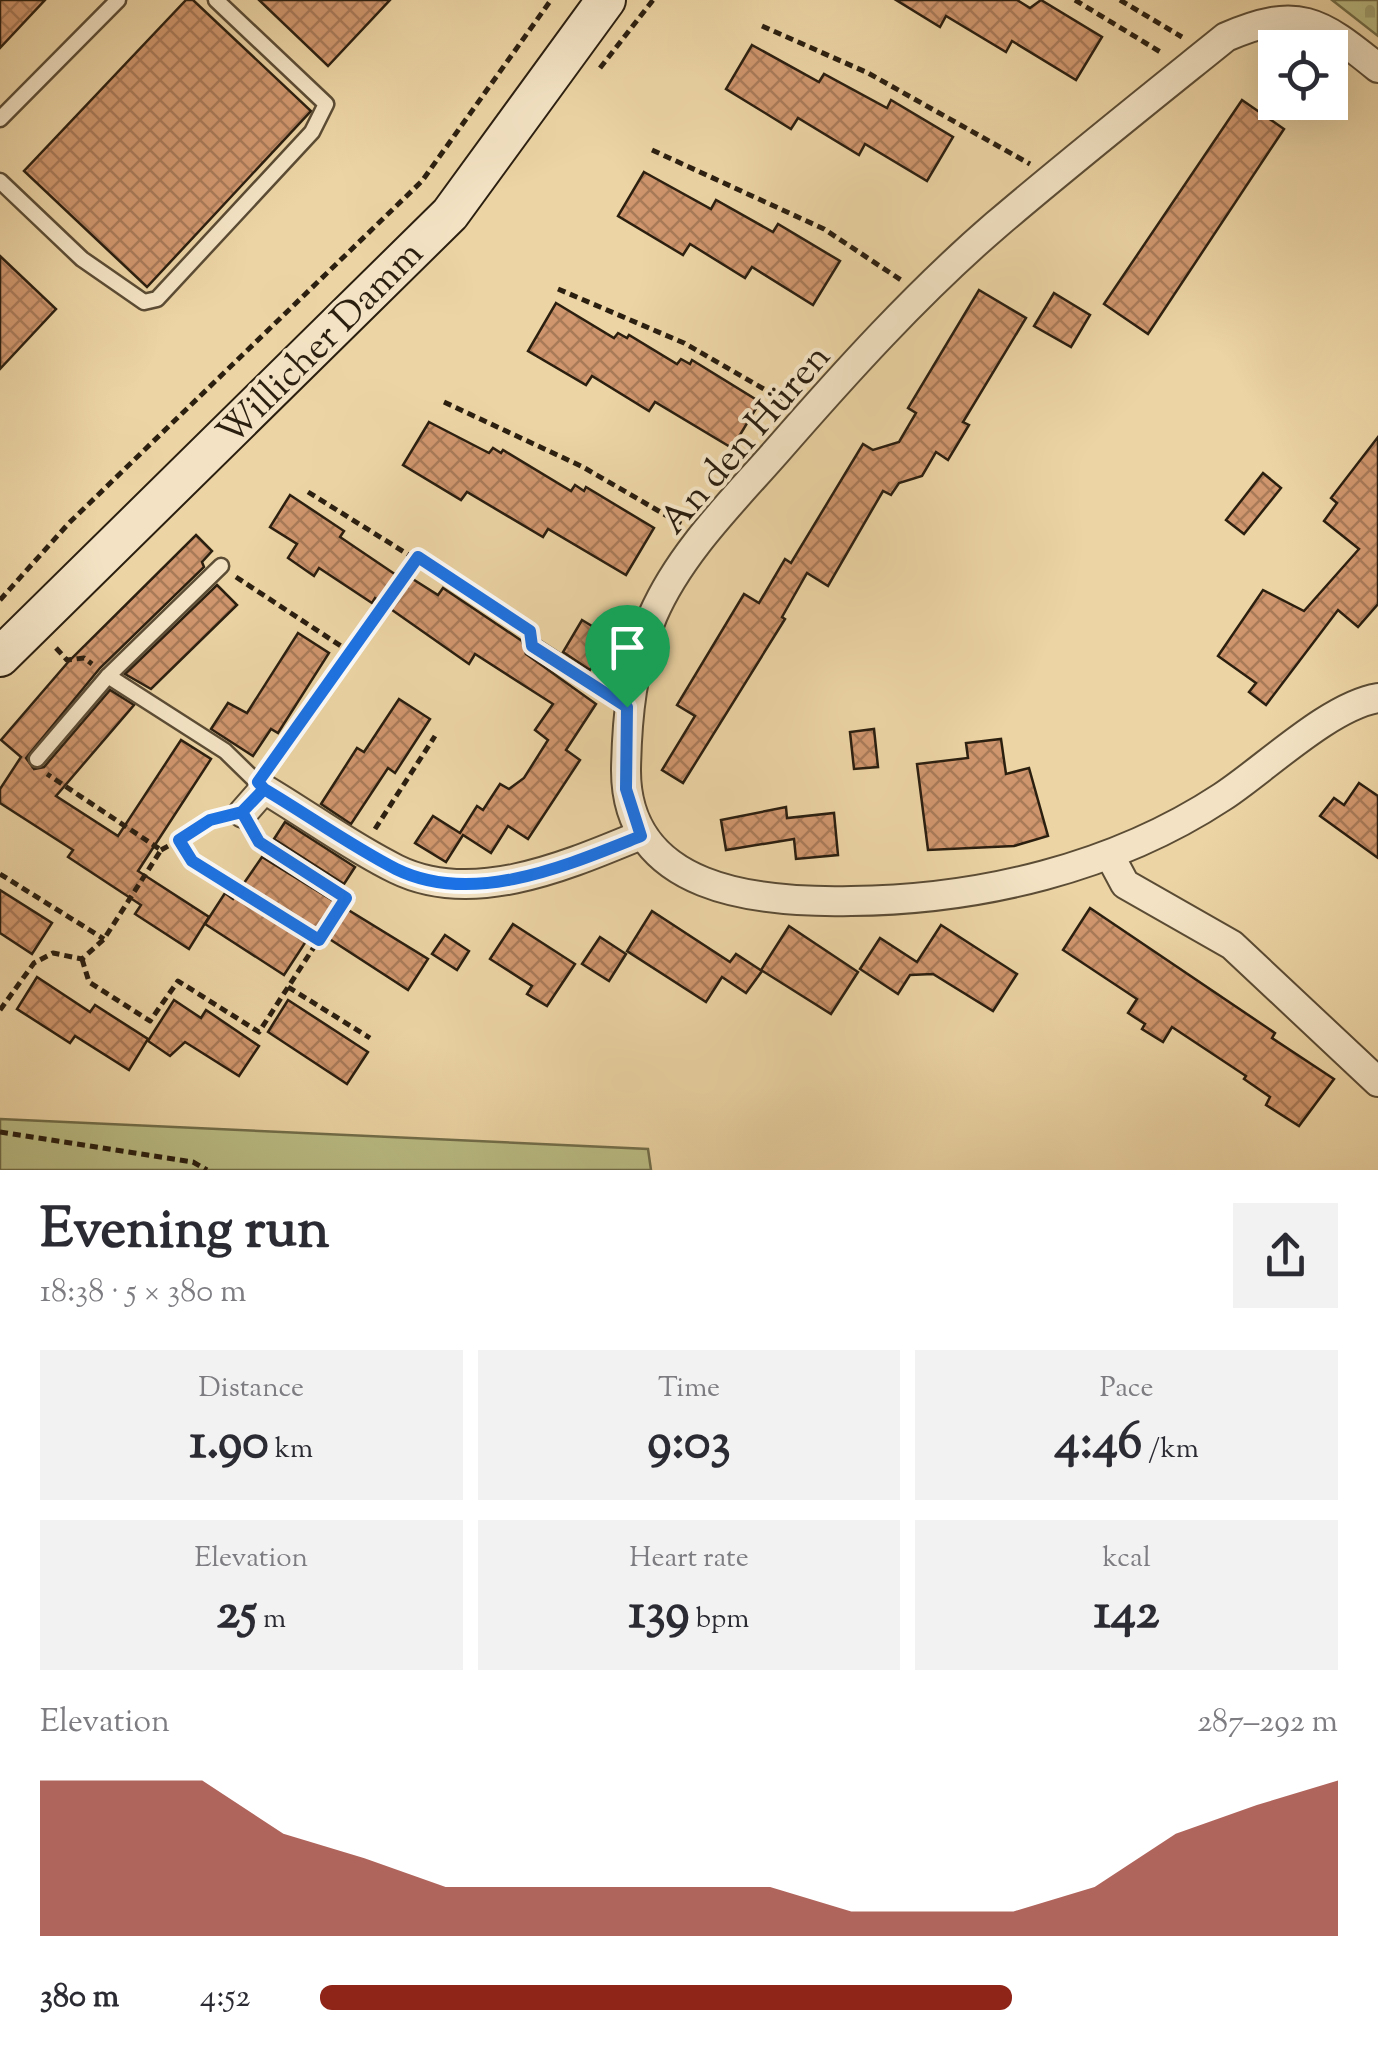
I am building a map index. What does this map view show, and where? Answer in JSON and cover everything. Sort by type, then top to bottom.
[{"type":"main road","name":"Willicher Damm","points":[[0,657],[450,214],[606,0]]},
{"type":"street","name":"An den Hüren","points":[[641,836],[626,789],[627,707],[654,614],[702,537],[808,415],[992,228],[1226,36],[1297,10],[1378,68]]},
{"type":"street","points":[[242,812],[261,786],[398,870],[442,883],[515,879],[582,860],[641,836],[691,880],[742,895],[851,902],[988,889],[1110,856],[1218,800],[1338,715],[1378,698]]},
{"type":"street","points":[[1110,856],[1124,884],[1232,945],[1378,1082]]},
{"type":"lane","points":[[0,119],[118,0]]},
{"type":"lane","points":[[0,181],[82,259],[144,302],[157,299],[312,132],[326,104],[216,0]]},
{"type":"lane","points":[[36,759],[108,676],[220,566]]},
{"type":"lane","points":[[532,646],[627,707]]},
{"type":"lane","points":[[108,676],[225,751],[261,786]]},
{"type":"lane","points":[[242,812],[259,842],[346,898]]},
{"type":"path","points":[[0,600],[69,523],[422,181],[551,0]]},
{"type":"path","points":[[1075,0],[1198,60]]},
{"type":"path","points":[[1120,0],[1198,60]]},
{"type":"path","points":[[762,26],[868,73],[1053,178]]},
{"type":"path","points":[[652,150],[824,229],[890,270],[920,300]]},
{"type":"path","points":[[558,289],[684,343],[808,415]]},
{"type":"path","points":[[444,402],[583,467],[702,537]]},
{"type":"path","points":[[308,492],[418,557],[530,631],[532,646]]},
{"type":"path","points":[[261,786],[418,557]]},
{"type":"path","points":[[220,566],[350,652]]},
{"type":"path","points":[[54,646],[68,660],[84,658],[108,676]]},
{"type":"path","points":[[362,848],[436,736]]},
{"type":"path","points":[[36,759],[44,771],[161,850]]},
{"type":"path","points":[[82,960],[104,939],[161,850],[210,820],[242,812]]},
{"type":"path","points":[[179,840],[192,861],[319,940]]},
{"type":"path","points":[[0,874],[104,939]]},
{"type":"path","points":[[82,960],[89,982],[150,1021],[178,981],[260,1032],[346,898]]},
{"type":"path","points":[[0,1009],[34,963],[53,953],[82,960]]},
{"type":"path","points":[[288,987],[370,1038]]},
{"type":"path","points":[[0,1132],[193,1162],[208,1170]]},
{"type":"green space","points":[[1332,0],[1378,0],[1378,36]]},
{"type":"green space","points":[[0,1119],[648,1149],[651,1170],[0,1170]]},
{"type":"building","points":[[0,0],[45,0],[0,48]]},
{"type":"building","points":[[186,0],[193,0],[311,111],[147,287],[24,171]]},
{"type":"building","points":[[259,0],[390,0],[328,66]]},
{"type":"building","points":[[896,0],[1017,0],[1030,8],[1041,0],[1102,37],[1076,80],[1012,41],[1006,52],[946,16],[940,27]]},
{"type":"building","points":[[752,45],[819,82],[824,74],[887,108],[891,100],[953,137],[927,181],[865,144],[859,155],[798,118],[791,129],[726,89]]},
{"type":"building","points":[[1242,100],[1258,111],[1258,120],[1271,120],[1284,129],[1148,334],[1104,304]]},
{"type":"building","points":[[644,172],[711,209],[716,200],[773,232],[778,224],[840,261],[813,305],[752,267],[745,278],[690,244],[683,255],[618,216]]},
{"type":"building","points":[[0,256],[56,309],[0,369]]},
{"type":"building","points":[[979,290],[1026,318],[963,422],[969,425],[948,460],[936,452],[922,476],[899,483],[891,495],[883,491],[828,586],[807,573],[782,617],[785,619],[683,783],[662,770],[695,716],[677,705],[744,594],[759,603],[785,559],[791,563],[863,444],[873,450],[899,442],[916,413],[908,408]]},
{"type":"building","points":[[1054,293],[1090,315],[1071,347],[1034,326]]},
{"type":"building","points":[[556,303],[614,338],[618,333],[627,338],[629,335],[677,364],[681,359],[690,364],[692,360],[760,402],[732,448],[655,402],[649,411],[592,376],[586,385],[528,351]]},
{"type":"building","points":[[429,422],[489,453],[493,448],[501,453],[503,450],[571,491],[575,485],[584,491],[586,487],[654,528],[626,575],[548,529],[543,537],[467,492],[461,500],[403,465]]},
{"type":"building","points":[[1378,437],[1378,604],[1358,627],[1338,610],[1266,705],[1249,692],[1256,683],[1218,656],[1263,590],[1304,611],[1359,549],[1324,521],[1337,503],[1331,498]]},
{"type":"building","points":[[1263,473],[1281,488],[1244,534],[1226,520]]},
{"type":"building","points":[[290,495],[344,531],[340,537],[408,583],[411,578],[438,595],[443,588],[522,641],[526,654],[596,704],[566,750],[580,760],[528,839],[508,826],[491,853],[463,835],[446,862],[415,843],[433,816],[460,833],[477,806],[483,810],[500,784],[509,789],[524,778],[548,740],[535,730],[553,704],[475,654],[469,664],[375,598],[372,603],[319,568],[314,576],[288,558],[297,544],[270,527]]},
{"type":"building","points":[[196,535],[212,551],[202,562],[204,567],[100,668],[26,758],[34,769],[44,767],[110,690],[134,705],[56,796],[118,836],[181,740],[211,759],[138,871],[209,917],[189,949],[135,914],[141,905],[68,857],[73,850],[0,803],[0,789],[21,757],[1,740],[69,661]]},
{"type":"building","points":[[217,585],[237,605],[151,689],[125,674]]},
{"type":"building","points":[[582,620],[610,637],[590,670],[563,652]]},
{"type":"building","points":[[298,633],[329,653],[278,733],[271,729],[253,756],[211,729],[228,703],[247,713]]},
{"type":"building","points":[[399,699],[430,719],[395,773],[388,768],[351,824],[321,804],[357,748],[364,752]]},
{"type":"building","points":[[874,729],[878,767],[854,769],[850,732]]},
{"type":"building","points":[[1001,739],[1006,774],[1029,768],[1048,836],[1014,846],[928,850],[917,764],[968,758],[966,743]]},
{"type":"building","points":[[1359,783],[1378,796],[1378,858],[1320,816],[1334,798],[1344,805]]},
{"type":"building","points":[[786,807],[787,818],[834,813],[838,855],[796,859],[794,839],[726,850],[721,820]]},
{"type":"building","points":[[285,822],[355,867],[344,884],[274,839]]},
{"type":"building","points":[[262,857],[428,959],[408,990],[314,929],[284,975],[205,924],[225,893],[233,899]]},
{"type":"building","points":[[0,890],[52,923],[32,954],[0,933]]},
{"type":"building","points":[[1090,908],[1275,1033],[1272,1038],[1334,1079],[1299,1126],[1266,1105],[1270,1097],[1244,1079],[1246,1076],[1172,1027],[1163,1042],[1142,1029],[1145,1024],[1128,1013],[1137,999],[1063,950]]},
{"type":"building","points":[[652,911],[730,962],[736,954],[762,971],[746,993],[722,977],[706,1002],[627,951]]},
{"type":"building","points":[[513,924],[575,964],[547,1006],[527,994],[532,986],[490,959]]},
{"type":"building","points":[[941,925],[1017,974],[993,1011],[933,974],[910,975],[898,994],[860,969],[880,938],[917,962]]},
{"type":"building","points":[[789,926],[858,972],[831,1014],[761,970]]},
{"type":"building","points":[[445,935],[469,951],[457,970],[432,954]]},
{"type":"building","points":[[600,937],[626,954],[609,981],[582,964]]},
{"type":"building","points":[[37,977],[90,1012],[95,1005],[148,1039],[129,1070],[75,1036],[70,1043],[17,1009]]},
{"type":"building","points":[[174,1000],[201,1018],[206,1010],[259,1046],[239,1076],[185,1042],[170,1056],[148,1041]]},
{"type":"building","points":[[288,1000],[368,1052],[347,1084],[268,1032]]},
{"type":"route","points":[[627,707],[532,646],[530,631],[418,557],[258,782],[264,789],[242,812],[210,820],[179,840],[192,861],[319,940],[346,898],[259,842],[242,812],[264,789],[398,870],[442,883],[515,879],[582,860],[641,836],[626,789],[627,707]]}]
